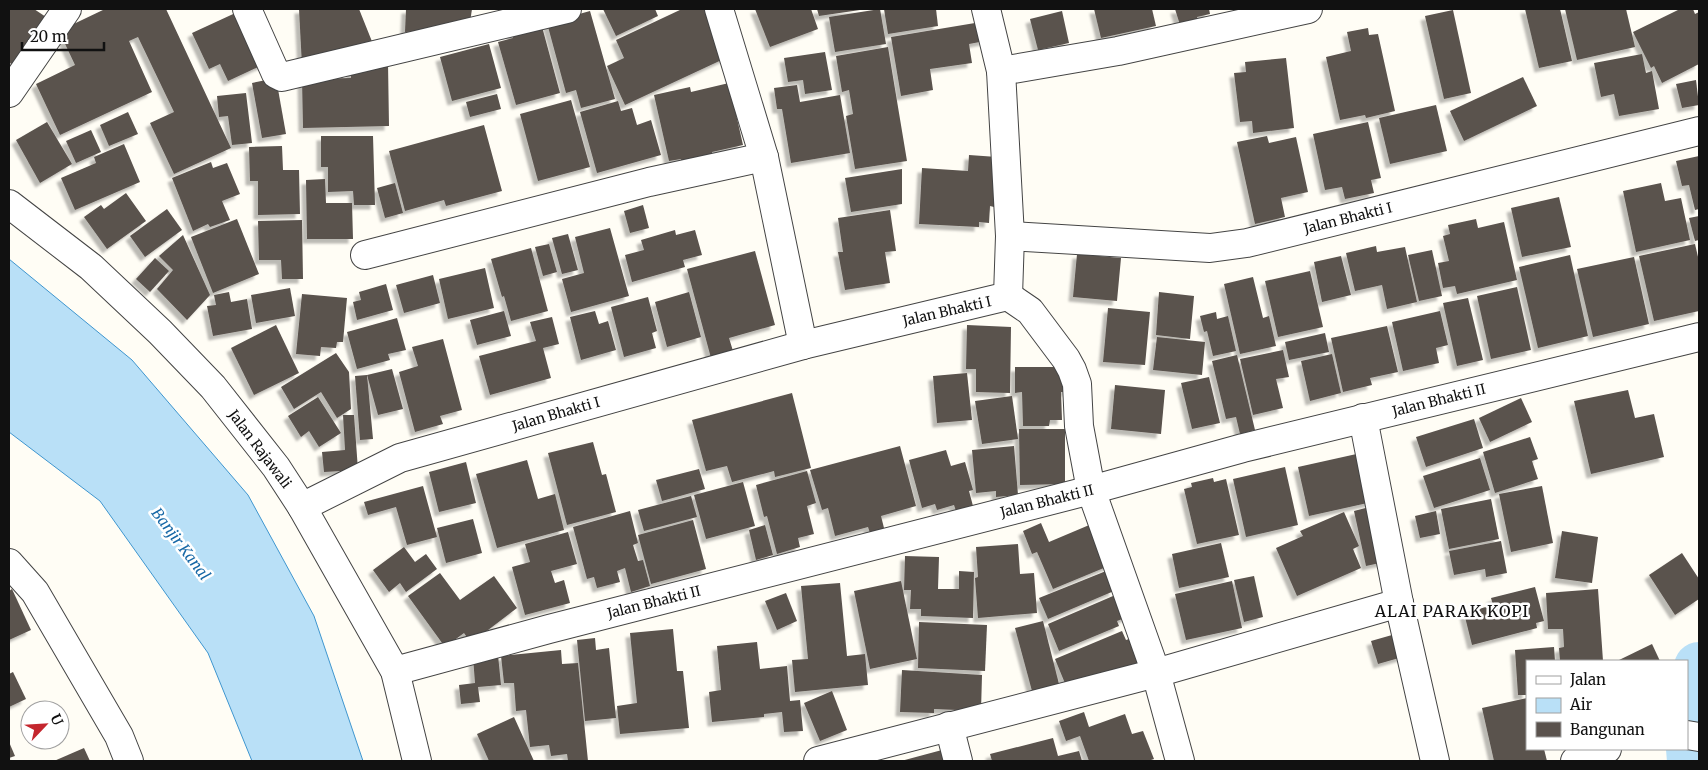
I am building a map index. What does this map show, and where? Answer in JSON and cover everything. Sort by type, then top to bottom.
[{"type":"street","points":[[9,94],[67,9]]},
{"type":"street","points":[[247,9],[276,74],[282,78],[567,9]]},
{"type":"street","points":[[719,9],[764,157],[803,345]]},
{"type":"street","points":[[986,9],[1001,71],[1010,236]]},
{"type":"street","points":[[1001,71],[1118,51],[1308,9]]},
{"type":"street","name":"Jalan Bhakti I","points":[[302,507],[400,458],[803,345],[1008,296],[1010,236],[1210,248],[1247,243],[1699,130]]},
{"type":"street","points":[[365,255],[650,182],[764,157]]},
{"type":"street","name":"Jalan Rajawali","points":[[9,204],[91,267],[160,332],[213,387],[276,467],[302,507],[395,670],[417,761]]},
{"type":"street","points":[[1008,296],[1030,311],[1066,358],[1072,370],[1077,384],[1079,426],[1091,490],[1156,673],[1180,761]]},
{"type":"street","name":"Jalan Bhakti II","points":[[395,670],[558,626],[1091,490],[1242,448],[1699,337]]},
{"type":"street","points":[[1363,418],[1400,603],[1436,761]]},
{"type":"street","points":[[9,563],[34,592],[119,736],[129,761]]},
{"type":"street","points":[[818,761],[1156,673],[1400,603]]},
{"type":"street","points":[[949,726],[958,761]]},
{"type":"street","points":[[1575,761],[1604,750]]},
{"type":"water","name":"Banjir Kanal","points":[[9,259],[132,360],[248,495],[314,616],[363,761],[252,761],[208,653],[100,501],[9,432]]},
{"type":"building","points":[[9,9],[34,9],[49,19],[16,67],[9,62]]},
{"type":"building","points":[[105,9],[166,9],[231,148],[174,174],[150,123],[174,112],[138,37],[129,41],[152,92],[60,135],[36,84],[75,65],[59,31]]},
{"type":"building","points":[[244,9],[269,62],[228,81],[220,64],[209,69],[192,33]]},
{"type":"building","points":[[299,9],[359,9],[373,44],[302,66]]},
{"type":"building","points":[[406,9],[472,9],[469,29],[405,32]]},
{"type":"building","points":[[603,9],[655,9],[658,16],[616,36]]},
{"type":"building","points":[[682,9],[706,9],[728,57],[625,105],[607,66],[624,58],[616,40]]},
{"type":"building","points":[[755,9],[811,9],[818,29],[770,47]]},
{"type":"building","points":[[817,9],[860,9],[860,10],[819,16]]},
{"type":"building","points":[[880,9],[886,44],[835,52],[829,17]]},
{"type":"building","points":[[884,9],[936,9],[938,26],[888,34]]},
{"type":"building","points":[[1094,9],[1152,9],[1156,26],[1101,38]]},
{"type":"building","points":[[1175,9],[1209,9],[1210,14],[1197,17],[1199,24],[1181,28]]},
{"type":"building","points":[[1525,9],[1560,9],[1572,61],[1539,68]]},
{"type":"building","points":[[1565,9],[1626,9],[1635,47],[1577,60]]},
{"type":"building","points":[[1680,9],[1693,9],[1695,14],[1699,12],[1699,64],[1662,83],[1654,66],[1651,68],[1633,32]]},
{"type":"building","points":[[1453,10],[1471,93],[1444,99],[1425,16]]},
{"type":"building","points":[[590,11],[615,99],[581,108],[576,90],[566,93],[547,23]]},
{"type":"building","points":[[1062,11],[1069,43],[1038,50],[1030,19]]},
{"type":"building","points":[[981,22],[985,41],[969,44],[972,63],[930,69],[933,90],[901,96],[891,37]]},
{"type":"building","points":[[541,23],[560,93],[516,105],[498,42],[513,38],[511,31]]},
{"type":"building","points":[[1368,28],[1369,35],[1378,34],[1395,111],[1366,118],[1365,115],[1340,120],[1326,57],[1351,51],[1347,32]]},
{"type":"building","points":[[489,44],[501,88],[452,101],[440,57]]},
{"type":"building","points":[[888,47],[907,161],[855,169],[846,116],[853,114],[849,90],[842,92],[836,56]]},
{"type":"building","points":[[825,52],[832,90],[805,94],[803,80],[788,82],[784,58]]},
{"type":"building","points":[[1642,54],[1646,73],[1652,71],[1659,109],[1619,116],[1614,94],[1601,97],[1594,63]]},
{"type":"building","points":[[1286,58],[1294,128],[1253,133],[1252,121],[1240,122],[1234,73],[1246,72],[1245,62]]},
{"type":"building","points":[[350,63],[388,63],[389,126],[303,128],[302,79],[351,78]]},
{"type":"building","points":[[1523,77],[1537,106],[1464,141],[1450,111]]},
{"type":"building","points":[[276,78],[286,134],[262,138],[252,83]]},
{"type":"building","points":[[1696,80],[1699,105],[1682,108],[1676,84]]},
{"type":"building","points":[[729,83],[743,145],[712,152],[713,160],[683,167],[681,159],[669,161],[654,95],[690,87],[691,92]]},
{"type":"building","points":[[797,85],[800,102],[840,95],[850,153],[791,163],[782,109],[777,109],[774,88]]},
{"type":"building","points":[[246,93],[252,143],[232,145],[228,116],[219,117],[217,96]]},
{"type":"building","points":[[497,94],[501,109],[470,117],[466,102]]},
{"type":"building","points":[[571,100],[590,167],[538,181],[520,114]]},
{"type":"building","points":[[618,101],[621,111],[632,108],[637,125],[651,120],[661,155],[597,173],[580,112]]},
{"type":"building","points":[[1436,105],[1447,151],[1390,164],[1379,118]]},
{"type":"building","points":[[128,112],[138,134],[109,146],[100,125]]},
{"type":"building","points":[[47,122],[72,164],[40,183],[16,140]]},
{"type":"building","points":[[1368,122],[1381,178],[1371,180],[1374,193],[1345,199],[1342,187],[1325,190],[1313,134]]},
{"type":"building","points":[[484,125],[502,191],[446,206],[444,200],[405,211],[389,151]]},
{"type":"building","points":[[91,130],[101,152],[76,163],[66,141]]},
{"type":"building","points":[[321,136],[373,136],[375,205],[354,205],[353,191],[328,192],[328,167],[321,167]]},
{"type":"building","points":[[1267,136],[1269,143],[1296,137],[1308,192],[1281,198],[1285,217],[1255,224],[1237,142]]},
{"type":"building","points":[[124,144],[140,182],[75,210],[61,178],[96,163],[94,157]]},
{"type":"building","points":[[282,146],[283,170],[299,170],[300,214],[258,215],[258,181],[250,181],[249,147]]},
{"type":"building","points":[[969,155],[997,157],[994,207],[990,206],[989,223],[979,222],[979,227],[919,224],[922,168],[968,171]]},
{"type":"building","points":[[1699,156],[1699,209],[1695,210],[1689,185],[1682,186],[1676,161]]},
{"type":"building","points":[[211,162],[213,168],[227,163],[240,194],[222,201],[230,220],[210,227],[208,224],[193,231],[172,178]]},
{"type":"building","points":[[902,169],[902,204],[851,212],[845,178]]},
{"type":"building","points":[[325,179],[326,203],[352,203],[353,239],[307,239],[306,180]]},
{"type":"building","points":[[395,183],[403,213],[385,218],[377,188]]},
{"type":"building","points":[[1661,183],[1665,201],[1681,198],[1690,240],[1636,252],[1623,191]]},
{"type":"building","points":[[126,193],[146,221],[107,249],[84,217],[101,205],[104,209]]},
{"type":"building","points":[[1559,197],[1571,247],[1522,257],[1511,208]]},
{"type":"building","points":[[643,205],[649,228],[630,233],[624,211]]},
{"type":"building","points":[[167,209],[182,230],[145,257],[130,236]]},
{"type":"building","points":[[890,210],[896,251],[885,252],[890,283],[845,290],[838,252],[843,252],[838,218]]},
{"type":"building","points":[[1699,216],[1699,240],[1695,241],[1689,218]]},
{"type":"building","points":[[237,219],[259,274],[213,293],[191,237]]},
{"type":"building","points":[[1476,219],[1478,228],[1504,222],[1517,280],[1457,294],[1455,286],[1443,288],[1438,263],[1449,261],[1443,236],[1450,234],[1448,225]]},
{"type":"building","points":[[302,220],[303,279],[282,279],[281,260],[259,260],[258,221]]},
{"type":"building","points":[[610,228],[629,296],[571,312],[562,279],[584,273],[575,237]]},
{"type":"building","points":[[675,230],[676,235],[695,230],[702,255],[683,260],[685,267],[632,282],[625,255],[644,250],[641,240]]},
{"type":"building","points":[[568,234],[578,270],[562,274],[552,238]]},
{"type":"building","points":[[183,235],[210,295],[187,320],[157,289],[173,270],[159,256]]},
{"type":"building","points":[[549,244],[557,272],[543,276],[535,247]]},
{"type":"building","points":[[1695,244],[1699,261],[1699,311],[1654,321],[1639,256]]},
{"type":"building","points":[[1376,246],[1377,252],[1405,247],[1417,302],[1387,309],[1382,285],[1355,291],[1346,253]]},
{"type":"building","points":[[531,248],[548,311],[511,321],[491,259]]},
{"type":"building","points":[[1432,250],[1442,296],[1419,301],[1408,255]]},
{"type":"building","points":[[755,251],[775,325],[729,338],[733,351],[711,358],[687,269]]},
{"type":"building","points":[[1077,254],[1121,258],[1117,301],[1073,297]]},
{"type":"building","points":[[1570,255],[1588,336],[1538,348],[1519,267]]},
{"type":"building","points":[[1341,256],[1351,295],[1322,302],[1314,262]]},
{"type":"building","points":[[1634,257],[1649,324],[1593,337],[1577,269]]},
{"type":"building","points":[[155,258],[169,271],[150,292],[136,279]]},
{"type":"building","points":[[485,268],[494,308],[448,319],[439,279]]},
{"type":"building","points":[[1310,271],[1323,327],[1278,337],[1265,281]]},
{"type":"building","points":[[433,275],[440,303],[404,313],[396,285]]},
{"type":"building","points":[[1253,277],[1263,318],[1269,316],[1276,346],[1240,354],[1224,284]]},
{"type":"building","points":[[386,284],[393,310],[357,320],[353,302],[361,300],[359,292]]},
{"type":"building","points":[[1517,287],[1531,350],[1491,359],[1477,296]]},
{"type":"building","points":[[290,288],[295,316],[256,323],[251,295]]},
{"type":"building","points":[[229,292],[231,302],[247,299],[252,329],[213,336],[207,306],[216,305],[214,295]]},
{"type":"building","points":[[689,292],[701,337],[667,347],[655,302]]},
{"type":"building","points":[[1159,292],[1194,296],[1190,339],[1156,335]]},
{"type":"building","points":[[302,294],[347,298],[343,342],[337,342],[336,348],[321,347],[320,356],[296,354]]},
{"type":"building","points":[[648,297],[657,331],[652,333],[656,348],[624,357],[611,307]]},
{"type":"building","points":[[1468,298],[1483,360],[1457,366],[1443,303]]},
{"type":"building","points":[[1108,308],[1150,312],[1145,365],[1103,362]]},
{"type":"building","points":[[504,311],[511,336],[477,345],[470,320]]},
{"type":"building","points":[[595,311],[599,324],[608,321],[616,350],[581,360],[570,317]]},
{"type":"building","points":[[1440,311],[1448,345],[1436,348],[1439,363],[1403,371],[1392,322]]},
{"type":"building","points":[[1216,312],[1217,319],[1228,316],[1236,351],[1213,356],[1207,331],[1204,332],[1200,316]]},
{"type":"building","points":[[552,317],[559,344],[543,348],[551,378],[490,395],[479,356],[536,341],[530,322]]},
{"type":"building","points":[[397,318],[406,350],[388,354],[390,360],[357,369],[347,332]]},
{"type":"building","points":[[276,325],[299,373],[254,395],[231,348]]},
{"type":"building","points":[[967,325],[1011,327],[1010,393],[976,392],[976,369],[966,369]]},
{"type":"building","points":[[1387,326],[1398,372],[1370,378],[1372,385],[1343,392],[1331,338]]},
{"type":"building","points":[[1325,333],[1329,352],[1289,360],[1285,342]]},
{"type":"building","points":[[1157,337],[1205,342],[1202,375],[1153,370]]},
{"type":"building","points":[[443,339],[462,410],[440,416],[443,424],[415,432],[399,372],[418,366],[412,347]]},
{"type":"building","points":[[1283,350],[1289,377],[1276,379],[1283,408],[1253,415],[1240,359]]},
{"type":"building","points":[[336,353],[349,372],[351,409],[337,418],[321,392],[294,409],[281,387]]},
{"type":"building","points":[[1332,354],[1341,393],[1310,401],[1301,361]]},
{"type":"building","points":[[1237,355],[1255,430],[1240,434],[1236,417],[1226,419],[1212,361]]},
{"type":"building","points":[[1015,367],[1067,367],[1067,392],[1061,392],[1062,420],[1050,420],[1049,426],[1023,426],[1022,392],[1015,393]]},
{"type":"building","points":[[392,369],[403,409],[378,415],[367,375]]},
{"type":"building","points":[[967,373],[972,420],[937,423],[933,376]]},
{"type":"building","points":[[367,375],[373,439],[360,440],[355,376]]},
{"type":"building","points":[[1209,377],[1220,423],[1192,429],[1181,383]]},
{"type":"building","points":[[1115,385],[1165,390],[1161,434],[1111,429]]},
{"type":"building","points":[[1628,390],[1635,418],[1654,414],[1664,457],[1591,474],[1574,401]]},
{"type":"building","points":[[792,393],[811,468],[775,477],[774,471],[732,482],[727,466],[706,471],[692,420]]},
{"type":"building","points":[[1012,396],[1018,439],[982,444],[975,401]]},
{"type":"building","points":[[318,397],[341,433],[319,447],[309,431],[301,437],[288,416]]},
{"type":"building","points":[[1521,398],[1532,422],[1490,442],[1479,418]]},
{"type":"building","points":[[343,415],[354,415],[358,470],[324,472],[322,452],[345,450]]},
{"type":"building","points":[[1474,419],[1483,448],[1426,467],[1416,437]]},
{"type":"building","points":[[1019,429],[1065,429],[1065,484],[1020,485]]},
{"type":"building","points":[[1530,437],[1538,459],[1532,461],[1538,479],[1495,493],[1483,452]]},
{"type":"building","points":[[593,442],[602,475],[606,474],[616,512],[567,525],[548,453]]},
{"type":"building","points":[[900,446],[916,506],[881,516],[885,532],[871,536],[868,527],[835,536],[828,508],[822,510],[810,470]]},
{"type":"building","points":[[1014,446],[1018,495],[996,497],[996,491],[976,493],[972,450]]},
{"type":"building","points":[[946,450],[951,466],[965,462],[973,490],[969,491],[973,506],[956,511],[954,505],[937,510],[935,504],[922,508],[909,460]]},
{"type":"building","points":[[1361,453],[1372,502],[1309,516],[1298,467]]},
{"type":"building","points":[[1480,458],[1490,490],[1434,508],[1423,476]]},
{"type":"building","points":[[527,460],[538,499],[555,494],[564,530],[497,548],[476,474]]},
{"type":"building","points":[[466,462],[476,503],[439,512],[429,472]]},
{"type":"building","points":[[1285,467],[1298,525],[1246,537],[1233,479]]},
{"type":"building","points":[[699,469],[705,489],[662,501],[656,480]]},
{"type":"building","points":[[807,471],[816,503],[807,506],[814,534],[798,538],[800,547],[777,554],[767,516],[764,517],[756,485]]},
{"type":"building","points":[[1213,478],[1214,482],[1226,479],[1239,535],[1197,544],[1184,489],[1192,487],[1191,483]]},
{"type":"building","points":[[743,482],[755,526],[706,539],[694,495]]},
{"type":"building","points":[[423,486],[437,537],[407,545],[396,507],[368,515],[364,502]]},
{"type":"building","points":[[1542,486],[1553,543],[1511,552],[1499,494]]},
{"type":"building","points":[[691,496],[697,517],[644,531],[638,510]]},
{"type":"building","points":[[1491,499],[1499,539],[1449,549],[1441,509]]},
{"type":"building","points":[[1377,505],[1389,561],[1366,566],[1354,511]]},
{"type":"building","points":[[630,511],[638,543],[633,545],[638,561],[643,560],[650,586],[631,592],[625,568],[617,571],[620,582],[597,588],[594,577],[587,579],[573,527]]},
{"type":"building","points":[[1436,511],[1440,534],[1420,538],[1415,516]]},
{"type":"building","points":[[1344,512],[1359,546],[1353,549],[1361,568],[1297,596],[1276,548],[1303,536],[1300,531]]},
{"type":"building","points":[[473,519],[482,553],[446,563],[437,528]]},
{"type":"building","points":[[693,520],[706,569],[651,584],[638,535]]},
{"type":"building","points":[[1041,523],[1049,542],[1094,523],[1111,565],[1053,589],[1037,552],[1032,554],[1023,531]]},
{"type":"building","points":[[765,525],[773,555],[756,560],[749,530]]},
{"type":"building","points":[[1562,531],[1598,537],[1592,583],[1555,578]]},
{"type":"building","points":[[568,532],[577,564],[551,571],[555,583],[564,580],[570,603],[525,615],[512,567],[530,562],[525,544]]},
{"type":"building","points":[[1501,541],[1507,573],[1486,577],[1485,569],[1454,575],[1449,551]]},
{"type":"building","points":[[1221,543],[1229,577],[1179,588],[1172,554]]},
{"type":"building","points":[[1018,544],[1020,574],[1034,573],[1037,613],[978,618],[975,578],[978,577],[976,547]]},
{"type":"building","points":[[404,547],[415,562],[426,554],[437,569],[406,592],[400,583],[389,592],[373,570]]},
{"type":"building","points":[[1682,553],[1699,579],[1699,599],[1675,615],[1649,575]]},
{"type":"building","points":[[905,556],[939,557],[938,589],[959,589],[959,571],[974,572],[973,618],[921,616],[921,609],[910,609],[911,590],[904,590]]},
{"type":"building","points":[[1106,571],[1114,591],[1048,619],[1039,598]]},
{"type":"building","points":[[440,573],[460,600],[494,576],[517,608],[471,643],[464,633],[445,647],[408,596]]},
{"type":"building","points":[[1254,576],[1263,617],[1244,622],[1234,580]]},
{"type":"building","points":[[901,581],[917,659],[870,669],[854,591]]},
{"type":"building","points":[[1232,581],[1242,628],[1186,640],[1175,594]]},
{"type":"building","points":[[840,583],[847,656],[865,654],[868,685],[795,692],[792,660],[808,659],[801,586]]},
{"type":"building","points":[[1535,587],[1544,621],[1536,623],[1537,628],[1472,645],[1464,613],[1493,605],[1491,598]]},
{"type":"building","points":[[12,589],[31,630],[9,640],[9,591]]},
{"type":"building","points":[[1598,589],[1603,660],[1560,660],[1559,648],[1564,647],[1563,629],[1548,629],[1546,593]]},
{"type":"building","points":[[786,593],[797,621],[777,630],[765,601]]},
{"type":"building","points":[[1120,593],[1130,616],[1117,621],[1119,626],[1059,651],[1048,624]]},
{"type":"building","points":[[1043,621],[1059,684],[1032,691],[1015,628]]},
{"type":"building","points":[[919,622],[987,625],[985,671],[918,668]]},
{"type":"building","points":[[673,629],[677,671],[683,671],[689,728],[620,734],[617,706],[637,703],[630,633]]},
{"type":"building","points":[[1122,631],[1126,640],[1129,639],[1140,664],[1069,693],[1055,659]]},
{"type":"building","points":[[1399,633],[1406,656],[1378,664],[1371,641]]},
{"type":"building","points":[[595,638],[596,650],[609,648],[616,718],[585,721],[577,640]]},
{"type":"building","points":[[757,642],[760,669],[787,666],[790,701],[800,700],[803,731],[784,732],[782,712],[764,714],[764,717],[712,722],[709,692],[721,690],[717,646]]},
{"type":"building","points":[[1652,644],[1660,660],[1619,660]]},
{"type":"building","points":[[1554,647],[1555,660],[1526,660],[1526,695],[1518,695],[1515,650]]},
{"type":"building","points":[[561,650],[562,664],[578,663],[588,761],[568,761],[567,754],[551,756],[549,745],[530,747],[526,710],[516,711],[514,683],[504,683],[501,656]]},
{"type":"building","points":[[498,655],[501,685],[478,687],[480,702],[461,704],[459,685],[475,683],[473,657]]},
{"type":"building","points":[[902,670],[982,675],[981,711],[934,709],[934,713],[900,712]]},
{"type":"building","points":[[13,672],[26,699],[20,700],[20,702],[9,707],[9,674]]},
{"type":"building","points":[[832,691],[847,730],[820,741],[804,703]]},
{"type":"building","points":[[1526,698],[1526,750],[1544,750],[1547,761],[1494,761],[1482,708]]},
{"type":"building","points":[[1084,712],[1089,727],[1125,714],[1132,734],[1143,731],[1154,759],[1148,761],[1089,761],[1080,736],[1066,741],[1059,721]]},
{"type":"building","points":[[514,717],[534,761],[489,761],[477,734]]},
{"type":"building","points":[[1053,738],[1058,756],[1079,751],[1082,761],[992,761],[990,754]]},
{"type":"building","points":[[9,742],[15,756],[9,758]]},
{"type":"building","points":[[84,748],[90,761],[54,761]]},
{"type":"building","points":[[942,750],[945,761],[901,761]]},
{"type":"waterway","points":[[1692,761],[1689,723],[1699,667]]},
{"type":"district","name":"ALAI PARAK KOPI","points":[[1452,611]]}]
